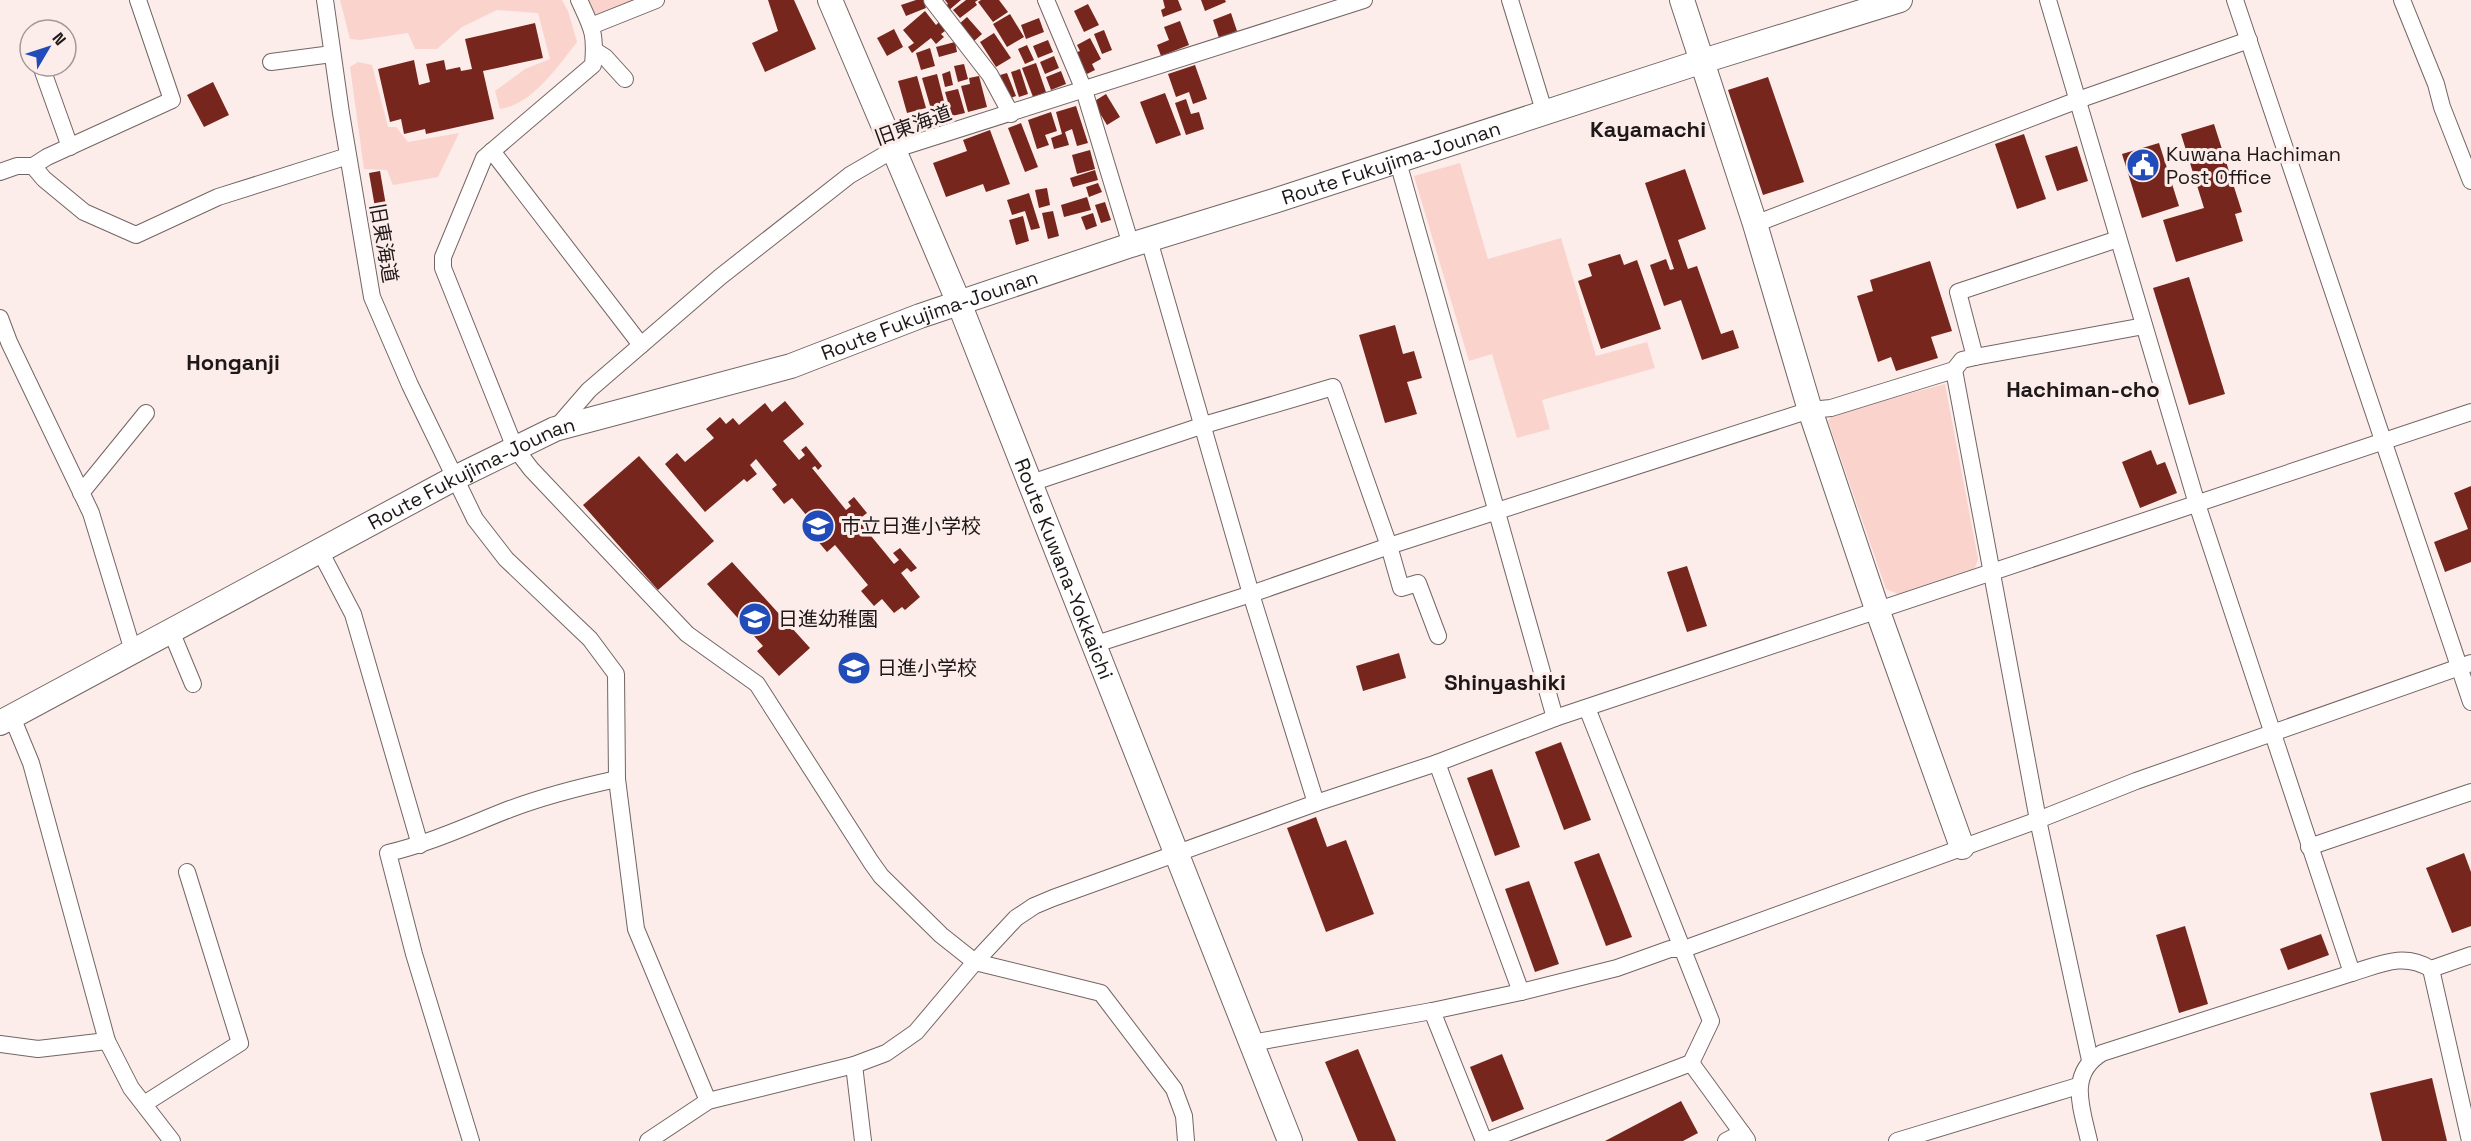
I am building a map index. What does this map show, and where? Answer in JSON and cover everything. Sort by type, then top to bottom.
[{"type":"main road","name":"Route Kuwana-Yokkaichi","points":[[830,0],[959,303],[1290,1141]]},
{"type":"main road","points":[[1682,0],[1755,224],[1810,410],[1877,609],[1962,847]]},
{"type":"main road","name":"Route Fukujima-Jounan","points":[[6,720],[455,478],[555,429],[791,366],[920,316],[1140,242],[1398,162],[1703,61],[1900,0]]},
{"type":"street","points":[[0,172],[17,166],[33,166],[172,100],[138,0]]},
{"type":"street","name":"旧東海道","points":[[326,0],[332,54],[372,297],[410,385],[475,519],[506,559],[590,639],[616,674],[617,779],[636,929],[708,1101]]},
{"type":"street","points":[[579,0],[595,41],[593,65],[484,158],[443,257],[443,268],[515,448],[531,469],[687,633],[757,684],[881,876],[942,935],[975,962],[1101,993],[1174,1089],[1184,1116],[1186,1141]]},
{"type":"street","points":[[591,26],[656,0]]},
{"type":"street","points":[[932,0],[990,75],[1011,114]]},
{"type":"street","points":[[1046,0],[1084,90],[1204,425],[1251,594],[1316,803]]},
{"type":"street","name":"旧東海道","points":[[555,429],[589,390],[720,277],[850,175],[893,150],[1364,0]]},
{"type":"street","points":[[1510,0],[1545,114]]},
{"type":"street","points":[[2048,0],[2197,504],[2352,973]]},
{"type":"street","points":[[2235,0],[2382,443],[2465,665],[2471,702]]},
{"type":"street","points":[[2402,0],[2436,84],[2442,107],[2471,181]]},
{"type":"street","points":[[1755,224],[2078,100],[2249,40]]},
{"type":"street","points":[[594,50],[605,57],[625,79]]},
{"type":"street","points":[[271,62],[332,54]]},
{"type":"street","points":[[45,78],[70,147]]},
{"type":"street","points":[[492,151],[641,345]]},
{"type":"street","points":[[33,166],[44,179],[84,212],[136,235],[218,197],[348,156]]},
{"type":"street","points":[[1398,162],[1555,718]]},
{"type":"street","points":[[1975,357],[1958,292],[2118,240]]},
{"type":"street","points":[[0,318],[9,342],[91,513],[133,651]]},
{"type":"street","points":[[1093,645],[1389,546],[1810,410],[1831,408],[1954,370],[1962,360],[2144,326]]},
{"type":"street","points":[[1954,370],[1990,573],[2038,820],[2090,1060]]},
{"type":"street","points":[[1031,483],[1204,425],[1333,387],[1389,546],[1401,588],[1418,583],[1438,636]]},
{"type":"street","points":[[651,1140],[708,1101],[854,1065],[886,1053],[916,1032],[975,962],[1016,918],[1034,906],[1316,803],[1437,763],[1555,718],[2471,412]]},
{"type":"street","points":[[81,493],[146,414]]},
{"type":"street","points":[[320,551],[353,614],[420,846]]},
{"type":"street","points":[[171,631],[193,684]]},
{"type":"street","points":[[1251,1043],[1432,1011],[1521,992],[1617,968],[1670,949],[1684,949],[2038,820],[2136,781],[2465,665]]},
{"type":"street","points":[[1432,1011],[1485,1141],[1691,1063],[1712,1022],[1587,708]]},
{"type":"street","points":[[6,720],[32,764],[107,1041],[131,1088],[172,1141]]},
{"type":"street","points":[[1437,763],[1521,992]]},
{"type":"street","points":[[471,1141],[414,954],[388,853],[420,846],[535,800],[569,789],[617,779]]},
{"type":"street","points":[[2309,846],[2471,792]]},
{"type":"street","points":[[144,1104],[240,1043],[187,872]]},
{"type":"street","points":[[2431,969],[2471,955]]},
{"type":"street","points":[[2089,1141],[2078,1086],[2090,1060],[2102,1053],[2392,961],[2417,960],[2431,969],[2470,1141]]},
{"type":"street","points":[[0,1044],[38,1049],[107,1041]]},
{"type":"street","points":[[1691,1063],[1745,1137],[1726,1141]]},
{"type":"street","points":[[854,1065],[863,1141]]},
{"type":"street","points":[[1897,1141],[2078,1086]]},
{"type":"shaded area","points":[[340,0],[562,0],[568,11],[577,42],[553,73],[533,92],[512,106],[500,109],[495,91],[525,69],[550,59],[538,13],[497,10],[462,27],[437,49],[415,49],[408,33],[360,40],[350,39]]},
{"type":"shaded area","points":[[587,0],[641,0],[603,16],[593,13]]},
{"type":"shaded area","points":[[358,62],[372,65],[388,127],[396,127],[408,142],[459,133],[438,177],[393,185],[387,170],[364,169],[350,67]]},
{"type":"shaded area","points":[[1460,163],[1488,259],[1561,238],[1596,356],[1647,342],[1655,368],[1542,400],[1550,429],[1517,438],[1492,354],[1469,361],[1414,176]]},
{"type":"shaded area","points":[[1945,384],[1978,559],[1975,568],[1898,594],[1886,589],[1828,421],[1833,414]]},
{"type":"building","points":[[768,0],[794,0],[816,49],[765,72],[752,43],[778,31]]},
{"type":"building","points":[[923,0],[926,8],[906,16],[901,5]]},
{"type":"building","points":[[945,0],[961,0],[948,11],[944,7],[948,4]]},
{"type":"building","points":[[966,0],[978,0],[975,2],[977,5],[960,18],[953,10]]},
{"type":"building","points":[[999,0],[1008,12],[993,22],[978,2]]},
{"type":"building","points":[[1163,0],[1178,0],[1182,10],[1163,17],[1161,10],[1165,8]]},
{"type":"building","points":[[1201,0],[1225,0],[1226,2],[1205,11]]},
{"type":"building","points":[[1088,4],[1099,25],[1084,32],[1074,11]]},
{"type":"building","points":[[925,11],[936,25],[939,22],[945,31],[941,34],[944,37],[936,44],[931,38],[912,53],[908,47],[914,43],[903,30]]},
{"type":"building","points":[[1231,13],[1237,31],[1219,38],[1213,20]]},
{"type":"building","points":[[1010,14],[1024,37],[1007,47],[993,24]]},
{"type":"building","points":[[967,17],[982,34],[973,42],[958,25]]},
{"type":"building","points":[[1039,18],[1044,32],[1026,39],[1021,25]]},
{"type":"building","points":[[1180,21],[1189,45],[1161,56],[1157,45],[1169,40],[1164,27]]},
{"type":"building","points":[[535,23],[543,58],[483,71],[494,119],[426,134],[425,129],[404,134],[401,119],[390,122],[378,69],[414,60],[419,85],[430,82],[426,64],[444,60],[446,70],[460,67],[461,71],[472,69],[465,39]]},
{"type":"building","points":[[894,29],[903,47],[887,56],[877,38]]},
{"type":"building","points":[[1104,30],[1112,50],[1102,54],[1094,34]]},
{"type":"building","points":[[994,33],[1011,58],[996,67],[980,42]]},
{"type":"building","points":[[1090,38],[1101,59],[1092,64],[1095,70],[1087,74],[1075,53],[1080,51],[1077,45]]},
{"type":"building","points":[[1048,40],[1053,52],[1038,58],[1033,46]]},
{"type":"building","points":[[955,42],[957,52],[939,57],[936,47]]},
{"type":"building","points":[[1027,45],[1034,60],[1025,64],[1018,49]]},
{"type":"building","points":[[930,48],[935,66],[921,70],[916,53]]},
{"type":"building","points":[[1054,56],[1059,68],[1045,74],[1040,62]]},
{"type":"building","points":[[1036,63],[1046,92],[1033,97],[1022,68]]},
{"type":"building","points":[[964,64],[968,79],[958,82],[954,66]]},
{"type":"building","points":[[1195,65],[1207,99],[1193,104],[1189,92],[1176,97],[1168,74]]},
{"type":"building","points":[[1020,69],[1028,94],[1019,97],[1011,72]]},
{"type":"building","points":[[950,71],[953,85],[945,87],[942,74]]},
{"type":"building","points":[[1061,71],[1066,84],[1051,90],[1046,77]]},
{"type":"building","points":[[1007,73],[1016,96],[1008,99],[1000,75]]},
{"type":"building","points":[[937,74],[945,105],[931,109],[922,78]]},
{"type":"building","points":[[917,76],[926,108],[907,113],[898,81]]},
{"type":"building","points":[[979,76],[987,107],[968,112],[961,86],[970,84],[969,78]]},
{"type":"building","points":[[1768,77],[1804,182],[1763,195],[1728,90]]},
{"type":"building","points":[[213,82],[229,115],[204,127],[187,95]]},
{"type":"building","points":[[958,89],[965,113],[952,116],[945,92]]},
{"type":"building","points":[[1165,93],[1181,135],[1156,144],[1140,102]]},
{"type":"building","points":[[1106,94],[1120,117],[1107,125],[1093,102]]},
{"type":"building","points":[[1186,99],[1191,114],[1199,112],[1204,129],[1186,135],[1175,103]]},
{"type":"building","points":[[1076,106],[1088,143],[1077,146],[1072,129],[1065,132],[1069,145],[1054,149],[1051,138],[1062,134],[1056,112]]},
{"type":"building","points":[[1051,112],[1057,131],[1045,135],[1049,145],[1037,149],[1028,120]]},
{"type":"building","points":[[1021,123],[1038,167],[1025,172],[1008,128]]},
{"type":"building","points":[[2214,124],[2242,212],[2235,214],[2243,241],[2176,262],[2163,220],[2204,208],[2181,134]]},
{"type":"building","points":[[990,130],[1010,184],[986,192],[983,184],[946,197],[933,163],[967,151],[963,140]]},
{"type":"building","points":[[2024,134],[2046,199],[2017,209],[1995,144]]},
{"type":"building","points":[[2159,143],[2179,206],[2142,218],[2122,154]]},
{"type":"building","points":[[2077,146],[2088,181],[2057,191],[2045,156]]},
{"type":"building","points":[[1090,150],[1095,169],[1077,174],[1072,155]]},
{"type":"building","points":[[1685,169],[1706,229],[1678,240],[1688,269],[1697,266],[1721,334],[1733,330],[1739,348],[1702,360],[1681,300],[1664,306],[1650,265],[1666,259],[1670,270],[1674,269],[1645,183]]},
{"type":"building","points":[[1095,170],[1098,180],[1073,187],[1070,178]]},
{"type":"building","points":[[380,171],[388,217],[377,219],[369,173]]},
{"type":"building","points":[[1098,183],[1102,192],[1089,197],[1086,187]]},
{"type":"building","points":[[1047,188],[1050,205],[1039,208],[1035,190]]},
{"type":"building","points":[[1029,193],[1040,228],[1031,230],[1025,211],[1012,215],[1007,200]]},
{"type":"building","points":[[1087,197],[1091,210],[1064,217],[1061,205]]},
{"type":"building","points":[[1105,202],[1111,220],[1101,223],[1095,205]]},
{"type":"building","points":[[1053,211],[1059,236],[1048,239],[1042,213]]},
{"type":"building","points":[[1093,213],[1097,226],[1086,230],[1081,217]]},
{"type":"building","points":[[1023,216],[1029,241],[1016,245],[1009,220]]},
{"type":"building","points":[[1620,254],[1624,265],[1637,260],[1661,329],[1601,349],[1578,281],[1592,276],[1588,264]]},
{"type":"building","points":[[1930,261],[1952,331],[1931,337],[1938,358],[1896,371],[1891,357],[1878,362],[1857,296],[1873,291],[1870,280]]},
{"type":"building","points":[[2189,277],[2225,394],[2189,405],[2153,288]]},
{"type":"building","points":[[1395,325],[1403,354],[1414,351],[1422,378],[1407,382],[1417,414],[1385,423],[1359,335]]},
{"type":"building","points":[[785,401],[804,424],[783,441],[799,460],[805,455],[801,450],[806,446],[822,466],[818,470],[815,466],[812,468],[846,510],[851,506],[848,502],[854,497],[867,513],[858,520],[894,564],[899,560],[893,553],[900,548],[917,568],[911,572],[907,568],[901,573],[920,597],[905,610],[902,607],[894,613],[882,599],[874,606],[861,591],[868,585],[835,545],[827,552],[816,539],[822,534],[792,498],[784,504],[772,489],[777,485],[756,459],[750,465],[757,474],[747,482],[744,479],[705,512],[665,464],[677,453],[685,462],[714,438],[706,429],[720,417],[726,424],[733,418],[739,425],[765,403],[772,412]]},
{"type":"building","points":[[2151,450],[2157,465],[2165,462],[2177,493],[2140,508],[2122,462]]},
{"type":"building","points":[[639,456],[714,541],[658,590],[583,505]]},
{"type":"building","points":[[2471,486],[2471,562],[2445,572],[2434,542],[2468,529],[2454,493]]},
{"type":"building","points":[[732,562],[810,648],[779,676],[757,651],[763,646],[707,584]]},
{"type":"building","points":[[1687,566],[1707,626],[1687,632],[1667,572]]},
{"type":"building","points":[[1399,653],[1406,678],[1363,691],[1356,666]]},
{"type":"building","points":[[1561,742],[1591,820],[1564,830],[1535,752]]},
{"type":"building","points":[[1492,769],[1520,847],[1495,856],[1467,778]]},
{"type":"building","points":[[1316,817],[1327,847],[1346,840],[1374,914],[1326,932],[1287,828]]},
{"type":"building","points":[[1599,853],[1632,937],[1606,946],[1574,862]]},
{"type":"building","points":[[2464,853],[2471,872],[2471,926],[2452,933],[2426,868]]},
{"type":"building","points":[[1529,881],[1559,964],[1535,972],[1505,889]]},
{"type":"building","points":[[2185,926],[2208,1004],[2179,1013],[2156,935]]},
{"type":"building","points":[[2321,934],[2329,955],[2288,970],[2280,949]]},
{"type":"building","points":[[1358,1049],[1396,1141],[1358,1141],[1325,1062]]},
{"type":"building","points":[[1502,1054],[1524,1109],[1492,1122],[1470,1067]]},
{"type":"building","points":[[2432,1078],[2447,1141],[2382,1141],[2370,1093]]},
{"type":"building","points":[[1681,1101],[1698,1133],[1683,1141],[1605,1141]]},
{"type":"place","name":"Kuwana Hachiman Post Office","points":[[2143,165]]},
{"type":"place","name":"市立日進小学校","points":[[818,526]]},
{"type":"place","name":"日進幼稚園","points":[[755,619]]},
{"type":"place","name":"日進小学校","points":[[854,668]]},
{"type":"district","name":"Kayamachi","points":[[1648,129]]},
{"type":"district","name":"Honganji","points":[[233,362]]},
{"type":"district","name":"Hachiman-cho","points":[[2083,389]]},
{"type":"district","name":"Shinyashiki","points":[[1505,682]]}]
